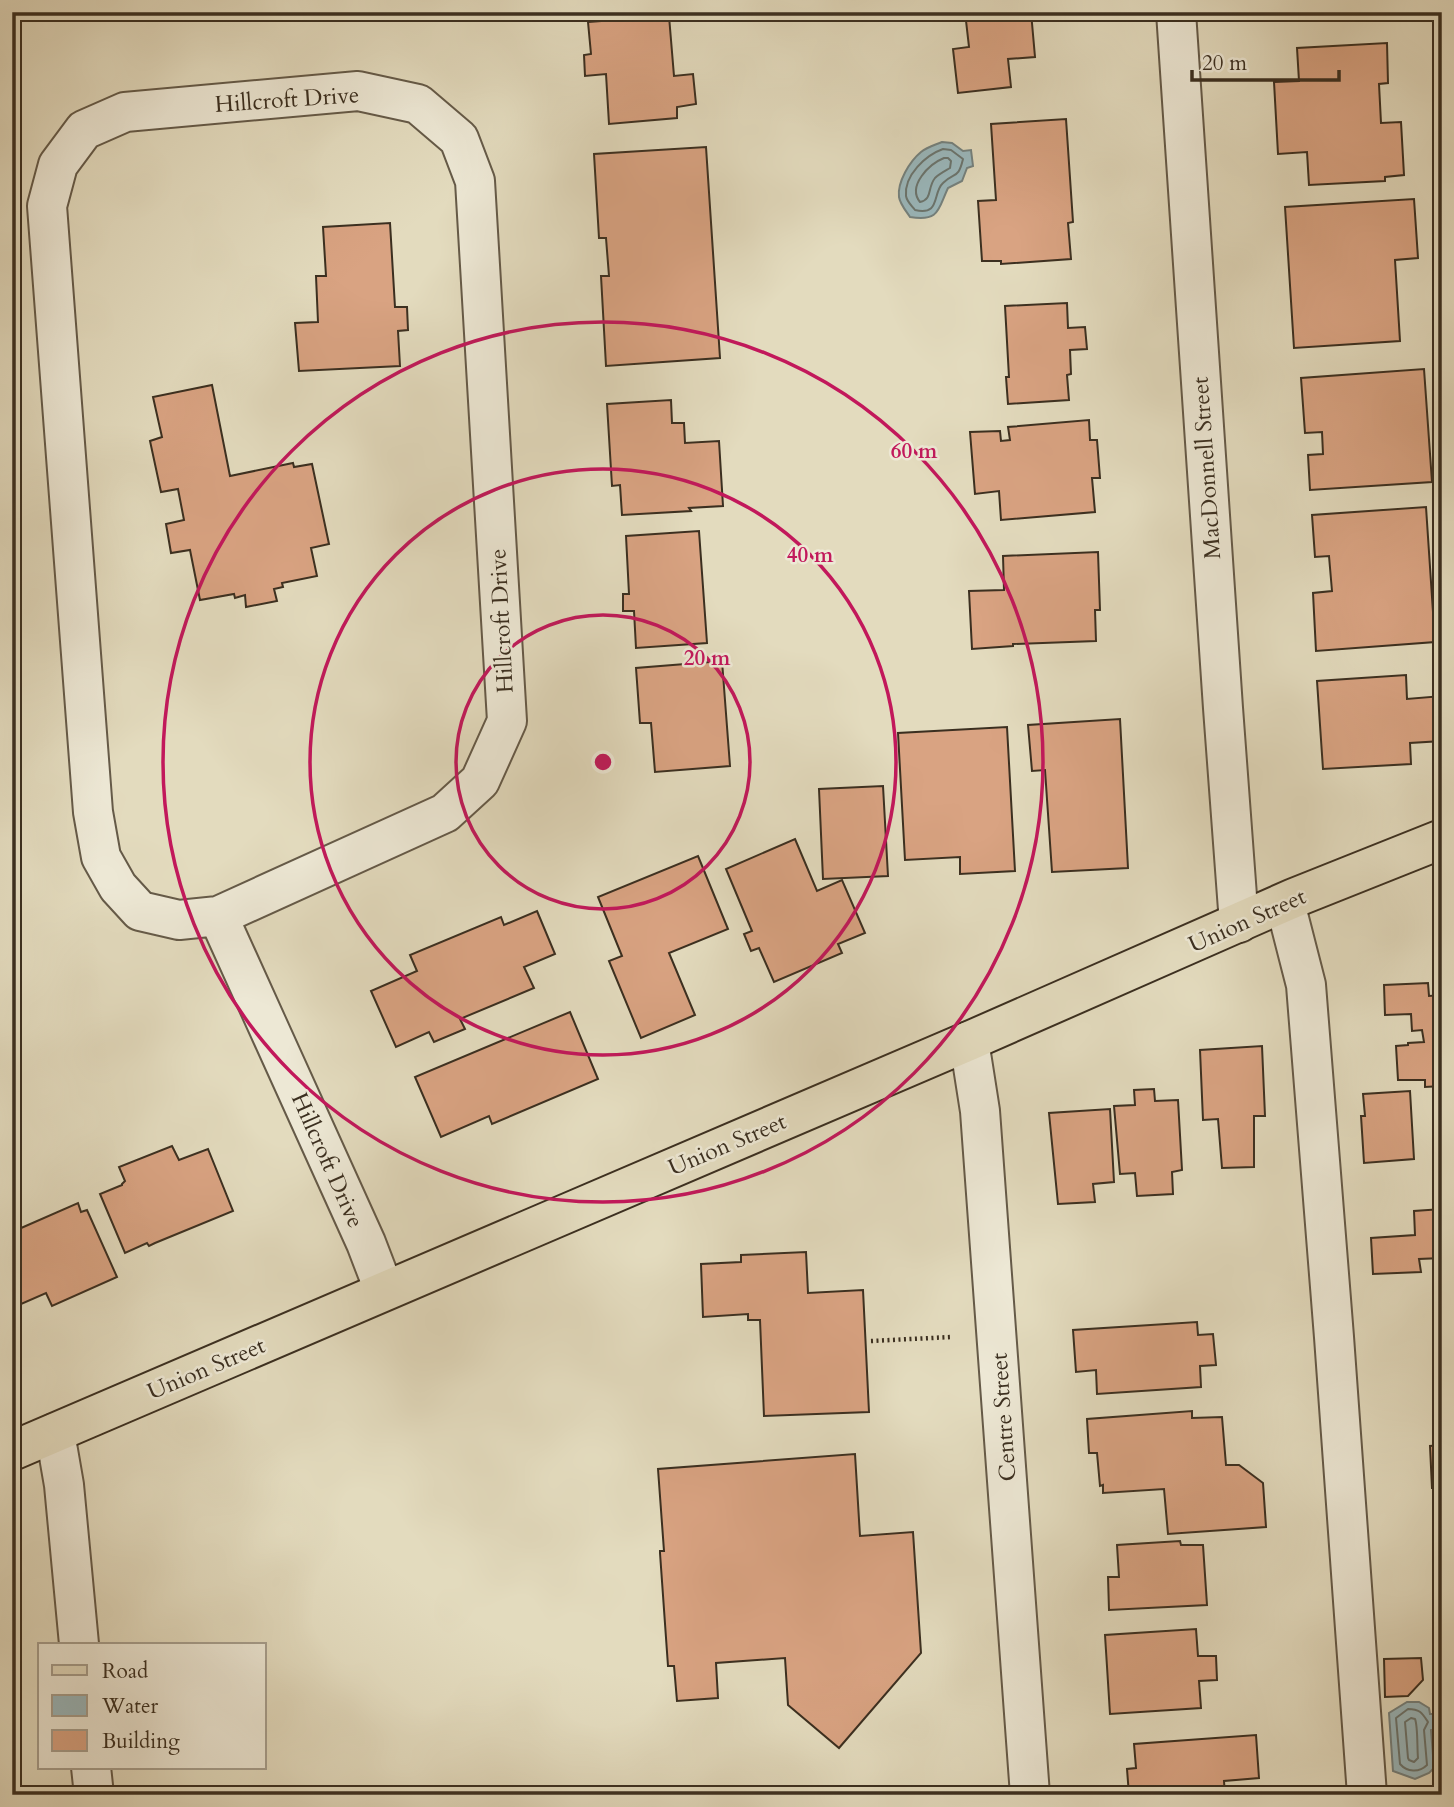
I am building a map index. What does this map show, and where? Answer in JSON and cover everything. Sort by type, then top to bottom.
[{"type":"main road","name":"Union Street","points":[[12,1451],[1285,903],[1442,839]]},
{"type":"street","name":"MacDonnell Street","points":[[1176,12],[1239,923]]},
{"type":"street","name":"Hillcroft Drive","points":[[358,91],[418,104],[459,139],[475,181],[507,721],[480,781],[445,813],[218,916],[180,920],[140,911],[118,887],[101,857],[93,812],[47,206],[58,164],[84,130],[125,112],[358,91]]},
{"type":"street","points":[[1285,903],[1306,985],[1367,1795]]},
{"type":"street","name":"Hillcroft Drive","points":[[218,916],[366,1243],[384,1290]]},
{"type":"street","name":"Centre Street","points":[[969,1041],[980,1111],[1030,1795]]},
{"type":"street","points":[[55,1433],[64,1485],[79,1643]]},
{"type":"street","points":[[91,1769],[94,1795]]},
{"type":"path","points":[[872,1341],[958,1337]]},
{"type":"water","points":[[942,142],[952,143],[963,151],[971,150],[973,166],[967,168],[962,181],[948,188],[933,216],[910,217],[899,197],[902,179],[921,152]]},
{"type":"water","points":[[1407,1702],[1419,1702],[1429,1708],[1430,1714],[1438,1714],[1439,1729],[1431,1730],[1434,1768],[1415,1779],[1393,1771],[1389,1713]]},
{"type":"building","points":[[965,12],[1031,12],[1035,57],[1008,59],[1011,87],[958,93],[953,49],[969,47]]},
{"type":"building","points":[[1301,12],[1367,12],[1367,13],[1301,18]]},
{"type":"building","points":[[669,16],[674,76],[693,74],[696,104],[677,107],[677,118],[609,124],[606,74],[585,76],[584,55],[591,54],[588,22]]},
{"type":"building","points":[[1387,43],[1388,83],[1379,84],[1381,123],[1401,122],[1404,175],[1385,177],[1385,181],[1309,185],[1307,152],[1278,154],[1274,82],[1299,81],[1297,48]]},
{"type":"building","points":[[1066,119],[1073,222],[1068,223],[1071,259],[1001,264],[1001,261],[982,261],[978,201],[996,200],[991,124]]},
{"type":"building","points":[[706,147],[720,358],[606,366],[601,276],[609,276],[606,238],[599,238],[594,154]]},
{"type":"building","points":[[1414,199],[1418,258],[1395,260],[1400,341],[1294,348],[1285,207]]},
{"type":"building","points":[[390,223],[395,307],[407,307],[408,330],[398,331],[400,366],[299,371],[295,323],[318,322],[316,276],[326,276],[323,227]]},
{"type":"building","points":[[1067,303],[1068,328],[1085,327],[1087,349],[1070,350],[1071,374],[1067,375],[1069,400],[1008,404],[1005,306]]},
{"type":"building","points":[[1424,369],[1432,482],[1310,490],[1308,455],[1323,454],[1322,432],[1305,433],[1301,378]]},
{"type":"building","points":[[212,385],[230,476],[293,463],[294,467],[312,464],[329,544],[311,548],[317,576],[282,583],[283,587],[274,589],[277,601],[246,607],[245,595],[235,598],[234,594],[200,600],[190,550],[171,553],[166,524],[184,520],[178,489],[161,492],[150,441],[162,437],[153,397]]},
{"type":"building","points":[[671,400],[672,423],[684,423],[685,443],[719,441],[723,506],[689,508],[691,511],[622,515],[620,485],[612,486],[607,404]]},
{"type":"building","points":[[1089,420],[1090,440],[1097,440],[1100,478],[1092,478],[1095,512],[1001,520],[999,491],[975,494],[970,432],[1000,431],[1001,441],[1010,440],[1008,427]]},
{"type":"building","points":[[1426,507],[1435,642],[1316,651],[1313,593],[1332,591],[1329,556],[1315,557],[1312,515]]},
{"type":"building","points":[[699,531],[707,643],[636,648],[634,611],[623,611],[623,594],[629,594],[626,536]]},
{"type":"building","points":[[1098,552],[1100,610],[1095,610],[1096,641],[1013,644],[972,649],[969,591],[1004,590],[1003,556]]},
{"type":"building","points":[[722,661],[730,766],[655,772],[651,723],[640,723],[636,668]]},
{"type":"building","points":[[1406,675],[1407,699],[1442,696],[1442,741],[1410,743],[1411,764],[1323,769],[1317,681]]},
{"type":"building","points":[[1120,719],[1128,868],[1052,872],[1045,770],[1032,771],[1028,725]]},
{"type":"building","points":[[1007,727],[1015,871],[960,874],[960,857],[905,860],[898,733]]},
{"type":"building","points":[[883,786],[888,876],[823,879],[819,789]]},
{"type":"building","points":[[795,839],[817,891],[842,880],[865,933],[838,944],[842,953],[774,982],[759,948],[751,951],[744,934],[752,931],[726,869]]},
{"type":"building","points":[[698,856],[728,929],[669,953],[695,1015],[641,1038],[609,961],[622,956],[598,897]]},
{"type":"building","points":[[537,911],[555,954],[524,967],[534,988],[460,1019],[465,1029],[434,1042],[429,1032],[396,1047],[371,991],[417,971],[410,955],[501,917],[504,925]]},
{"type":"building","points":[[1428,983],[1429,996],[1442,995],[1442,1086],[1425,1087],[1425,1080],[1398,1080],[1396,1046],[1424,1042],[1422,1030],[1412,1031],[1411,1014],[1385,1015],[1384,985]]},
{"type":"building","points":[[570,1012],[598,1079],[492,1124],[489,1116],[441,1137],[415,1077]]},
{"type":"building","points":[[1262,1046],[1265,1116],[1254,1116],[1254,1167],[1222,1168],[1218,1119],[1203,1120],[1200,1050]]},
{"type":"building","points":[[1154,1089],[1155,1101],[1178,1100],[1182,1170],[1172,1172],[1173,1194],[1137,1196],[1135,1173],[1120,1174],[1114,1106],[1135,1105],[1134,1090]]},
{"type":"building","points":[[1410,1091],[1414,1159],[1364,1163],[1361,1116],[1365,1116],[1363,1094]]},
{"type":"building","points":[[1110,1109],[1114,1182],[1093,1184],[1095,1202],[1058,1204],[1049,1113]]},
{"type":"building","points":[[172,1146],[179,1160],[208,1149],[233,1211],[149,1246],[147,1243],[125,1253],[100,1194],[122,1185],[125,1181],[119,1167]]},
{"type":"building","points":[[78,1203],[81,1212],[87,1210],[117,1277],[52,1306],[46,1293],[12,1308],[12,1232]]},
{"type":"building","points":[[1442,1209],[1442,1258],[1419,1259],[1421,1272],[1373,1274],[1371,1238],[1415,1235],[1414,1211]]},
{"type":"building","points":[[806,1252],[808,1293],[863,1290],[869,1412],[764,1416],[760,1320],[748,1320],[748,1314],[703,1317],[701,1264],[741,1262],[741,1255]]},
{"type":"building","points":[[1442,1279],[1442,1316],[1439,1317],[1437,1280]]},
{"type":"building","points":[[1197,1322],[1198,1335],[1213,1334],[1216,1365],[1200,1366],[1201,1387],[1097,1394],[1096,1370],[1076,1372],[1073,1330]]},
{"type":"building","points":[[1192,1411],[1192,1418],[1222,1417],[1226,1465],[1239,1465],[1263,1483],[1266,1527],[1168,1534],[1164,1489],[1103,1493],[1097,1453],[1089,1453],[1087,1419]]},
{"type":"building","points":[[1442,1445],[1442,1488],[1432,1488],[1430,1446]]},
{"type":"building","points":[[855,1454],[860,1536],[913,1532],[921,1653],[839,1748],[788,1705],[785,1658],[716,1663],[718,1698],[677,1701],[674,1666],[668,1666],[660,1553],[664,1551],[658,1469]]},
{"type":"building","points":[[1180,1541],[1181,1545],[1203,1545],[1207,1605],[1109,1610],[1108,1577],[1119,1577],[1117,1545]]},
{"type":"building","points":[[1196,1629],[1198,1656],[1216,1656],[1217,1680],[1199,1681],[1201,1708],[1110,1714],[1105,1635]]},
{"type":"building","points":[[1421,1658],[1423,1680],[1408,1696],[1385,1697],[1384,1659]]},
{"type":"building","points":[[1256,1735],[1259,1778],[1224,1781],[1225,1795],[1129,1795],[1127,1769],[1136,1768],[1134,1744]]}]
